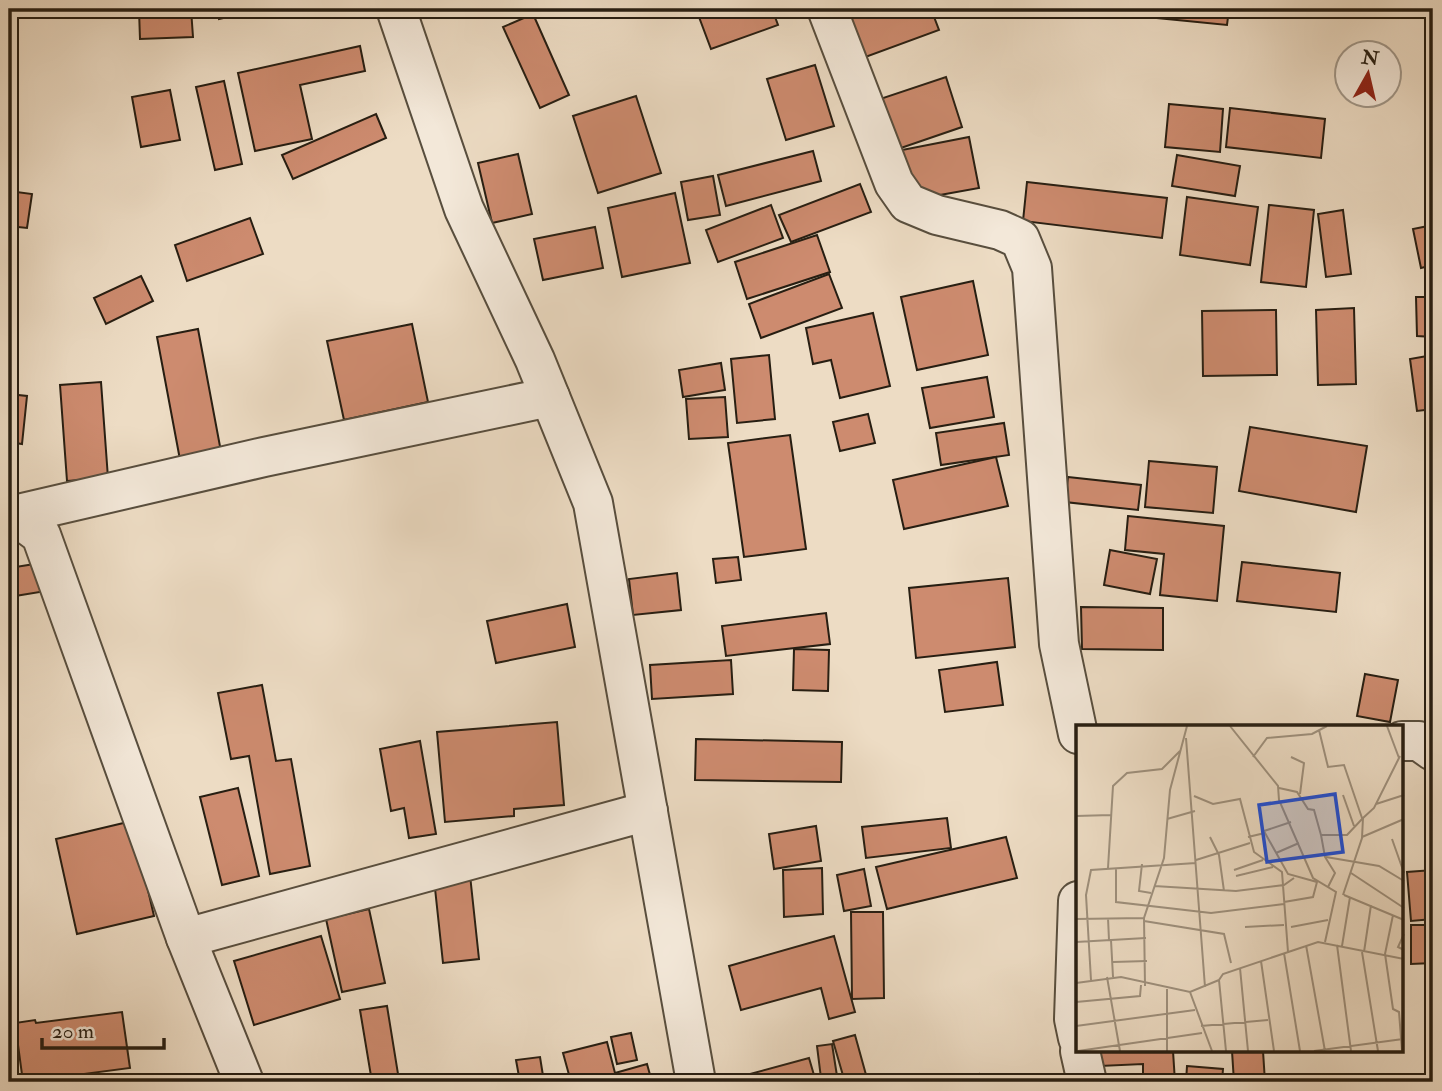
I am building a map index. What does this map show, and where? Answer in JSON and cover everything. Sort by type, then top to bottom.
[{"type":"street","points":[[396,9],[464,209],[535,360],[593,503],[696,1082]]},
{"type":"street","points":[[827,9],[894,183],[908,202],[937,215],[1000,230],[1020,239],[1032,268],[1059,644],[1076,725]]},
{"type":"street","points":[[12,514],[264,457],[550,397]]},
{"type":"street","points":[[12,514],[41,535],[186,938],[244,1082]]},
{"type":"street","points":[[1404,741],[1419,741],[1433,751]]},
{"type":"street","points":[[186,938],[648,811]]},
{"type":"street","points":[[1076,960],[1076,1028]]},
{"type":"street","points":[[1080,1052],[1087,1082]]},
{"type":"building","points":[[191,9],[193,37],[140,39],[139,10]]},
{"type":"building","points":[[217,9],[262,9],[219,19]]},
{"type":"building","points":[[696,9],[772,9],[778,25],[711,49]]},
{"type":"building","points":[[858,9],[931,9],[939,30],[860,59],[844,14]]},
{"type":"building","points":[[1137,9],[1229,9],[1227,25],[1137,16]]},
{"type":"building","points":[[533,14],[569,95],[540,108],[503,27]]},
{"type":"building","points":[[360,46],[365,71],[300,85],[312,139],[255,151],[238,73]]},
{"type":"building","points":[[815,65],[834,126],[786,140],[767,79]]},
{"type":"building","points":[[946,77],[962,127],[898,149],[880,99]]},
{"type":"building","points":[[224,81],[242,164],[215,170],[196,87]]},
{"type":"building","points":[[170,90],[180,140],[141,147],[132,97]]},
{"type":"building","points":[[636,96],[661,173],[598,193],[573,116]]},
{"type":"building","points":[[1169,104],[1223,109],[1220,152],[1165,147]]},
{"type":"building","points":[[1230,108],[1325,119],[1321,158],[1226,147]]},
{"type":"building","points":[[376,114],[386,138],[293,179],[282,155]]},
{"type":"building","points":[[969,137],[979,188],[912,200],[902,150]]},
{"type":"building","points":[[813,151],[821,181],[726,206],[718,175]]},
{"type":"building","points":[[518,154],[532,214],[492,223],[478,163]]},
{"type":"building","points":[[1177,155],[1240,166],[1235,196],[1172,186]]},
{"type":"building","points":[[713,176],[720,215],[688,220],[681,182]]},
{"type":"building","points":[[1027,182],[1167,198],[1162,238],[1023,221]]},
{"type":"building","points":[[860,184],[871,212],[791,242],[779,215]]},
{"type":"building","points":[[9,191],[32,194],[27,228],[9,226]]},
{"type":"building","points":[[675,193],[690,263],[622,277],[608,208]]},
{"type":"building","points":[[1187,197],[1258,207],[1250,265],[1180,255]]},
{"type":"building","points":[[771,205],[783,238],[718,262],[706,230]]},
{"type":"building","points":[[1269,205],[1314,210],[1306,287],[1261,282]]},
{"type":"building","points":[[1343,210],[1351,274],[1326,277],[1318,214]]},
{"type":"building","points":[[250,218],[263,254],[187,281],[175,245]]},
{"type":"building","points":[[1433,225],[1433,265],[1421,268],[1413,229]]},
{"type":"building","points":[[595,227],[603,268],[543,280],[534,239]]},
{"type":"building","points":[[817,235],[830,272],[747,299],[735,262]]},
{"type":"building","points":[[829,274],[842,308],[761,338],[749,304]]},
{"type":"building","points":[[141,276],[153,301],[106,324],[94,298]]},
{"type":"building","points":[[973,281],[988,355],[917,370],[901,297]]},
{"type":"building","points":[[1416,297],[1433,297],[1433,337],[1417,336]]},
{"type":"building","points":[[1354,308],[1356,384],[1318,385],[1316,310]]},
{"type":"building","points":[[1276,310],[1277,375],[1203,376],[1202,311]]},
{"type":"building","points":[[873,313],[890,386],[840,398],[831,360],[813,364],[806,328]]},
{"type":"building","points":[[412,324],[428,402],[344,420],[327,341]]},
{"type":"building","points":[[198,329],[222,457],[181,465],[157,337]]},
{"type":"building","points":[[769,355],[775,419],[737,423],[731,359]]},
{"type":"building","points":[[1433,355],[1433,409],[1417,411],[1410,359]]},
{"type":"building","points":[[721,363],[725,390],[683,397],[679,370]]},
{"type":"building","points":[[987,377],[994,417],[930,428],[922,388]]},
{"type":"building","points":[[101,382],[108,478],[67,481],[60,385]]},
{"type":"building","points":[[9,394],[27,396],[22,444],[9,442]]},
{"type":"building","points":[[725,397],[728,437],[689,439],[686,399]]},
{"type":"building","points":[[868,414],[875,443],[840,451],[833,422]]},
{"type":"building","points":[[1004,423],[1009,455],[941,465],[936,433]]},
{"type":"building","points":[[1250,427],[1367,446],[1356,512],[1239,491]]},
{"type":"building","points":[[790,435],[806,549],[744,557],[728,443]]},
{"type":"building","points":[[996,457],[1008,506],[904,529],[893,480]]},
{"type":"building","points":[[1149,461],[1217,467],[1213,513],[1145,507]]},
{"type":"building","points":[[1068,477],[1141,485],[1138,510],[1065,502]]},
{"type":"building","points":[[1128,516],[1224,526],[1217,601],[1160,595],[1164,554],[1125,550]]},
{"type":"building","points":[[1110,550],[1157,559],[1150,594],[1104,585]]},
{"type":"building","points":[[738,557],[741,580],[716,583],[713,559]]},
{"type":"building","points":[[1242,562],[1340,573],[1336,612],[1237,601]]},
{"type":"building","points":[[41,563],[46,591],[9,597],[9,568]]},
{"type":"building","points":[[677,573],[681,610],[633,615],[629,579]]},
{"type":"building","points":[[1008,578],[1015,647],[916,658],[909,588]]},
{"type":"building","points":[[567,604],[575,647],[496,663],[487,621]]},
{"type":"building","points":[[1081,607],[1163,608],[1163,650],[1082,649]]},
{"type":"building","points":[[826,613],[830,644],[726,656],[722,626]]},
{"type":"building","points":[[794,649],[829,650],[828,691],[793,690]]},
{"type":"building","points":[[731,660],[733,694],[652,699],[650,665]]},
{"type":"building","points":[[997,662],[1003,705],[945,712],[939,670]]},
{"type":"building","points":[[1365,674],[1398,680],[1390,722],[1357,716]]},
{"type":"building","points":[[262,685],[276,761],[291,759],[310,866],[270,874],[249,756],[231,759],[218,693]]},
{"type":"building","points":[[557,722],[564,805],[514,809],[514,816],[445,822],[437,732]]},
{"type":"building","points":[[696,739],[842,742],[841,782],[695,780]]},
{"type":"building","points":[[420,741],[436,834],[409,838],[404,808],[391,811],[380,749]]},
{"type":"building","points":[[238,788],[259,876],[222,885],[200,797]]},
{"type":"building","points":[[947,818],[951,848],[866,858],[862,827]]},
{"type":"building","points":[[132,821],[154,916],[77,934],[56,839]]},
{"type":"building","points":[[816,826],[821,861],[774,869],[769,834]]},
{"type":"building","points":[[1006,837],[1017,878],[887,909],[876,867]]},
{"type":"building","points":[[822,868],[823,914],[784,917],[783,870]]},
{"type":"building","points":[[864,869],[871,906],[844,911],[837,875]]},
{"type":"building","points":[[1433,870],[1433,919],[1411,921],[1407,872]]},
{"type":"building","points":[[470,875],[479,959],[443,963],[434,879]]},
{"type":"building","points":[[369,909],[385,983],[342,992],[326,919]]},
{"type":"building","points":[[851,912],[883,912],[884,998],[852,999]]},
{"type":"building","points":[[1411,925],[1433,925],[1433,963],[1411,964]]},
{"type":"building","points":[[321,936],[340,999],[254,1025],[234,961]]},
{"type":"building","points":[[834,936],[855,1012],[829,1019],[821,988],[741,1010],[729,966]]},
{"type":"building","points":[[387,1006],[399,1080],[372,1082],[360,1010]]},
{"type":"building","points":[[122,1012],[130,1068],[23,1082],[15,1023],[35,1020],[36,1023]]},
{"type":"building","points":[[631,1033],[637,1060],[617,1064],[611,1037]]},
{"type":"building","points":[[855,1035],[868,1082],[831,1082],[844,1079],[833,1041]]},
{"type":"building","points":[[607,1042],[615,1073],[647,1064],[652,1082],[571,1082],[563,1053]]},
{"type":"building","points":[[832,1044],[837,1076],[821,1078],[817,1046]]},
{"type":"building","points":[[1099,1052],[1173,1052],[1175,1082],[1143,1082],[1143,1064],[1100,1066]]},
{"type":"building","points":[[1232,1052],[1263,1052],[1265,1082],[1234,1082]]},
{"type":"building","points":[[540,1057],[544,1082],[520,1082],[516,1060]]},
{"type":"building","points":[[809,1058],[816,1082],[728,1080]]},
{"type":"building","points":[[1187,1066],[1223,1069],[1222,1082],[1186,1082]]},
{"type":"building","points":[[979,1074],[981,1082],[947,1082]]}]
